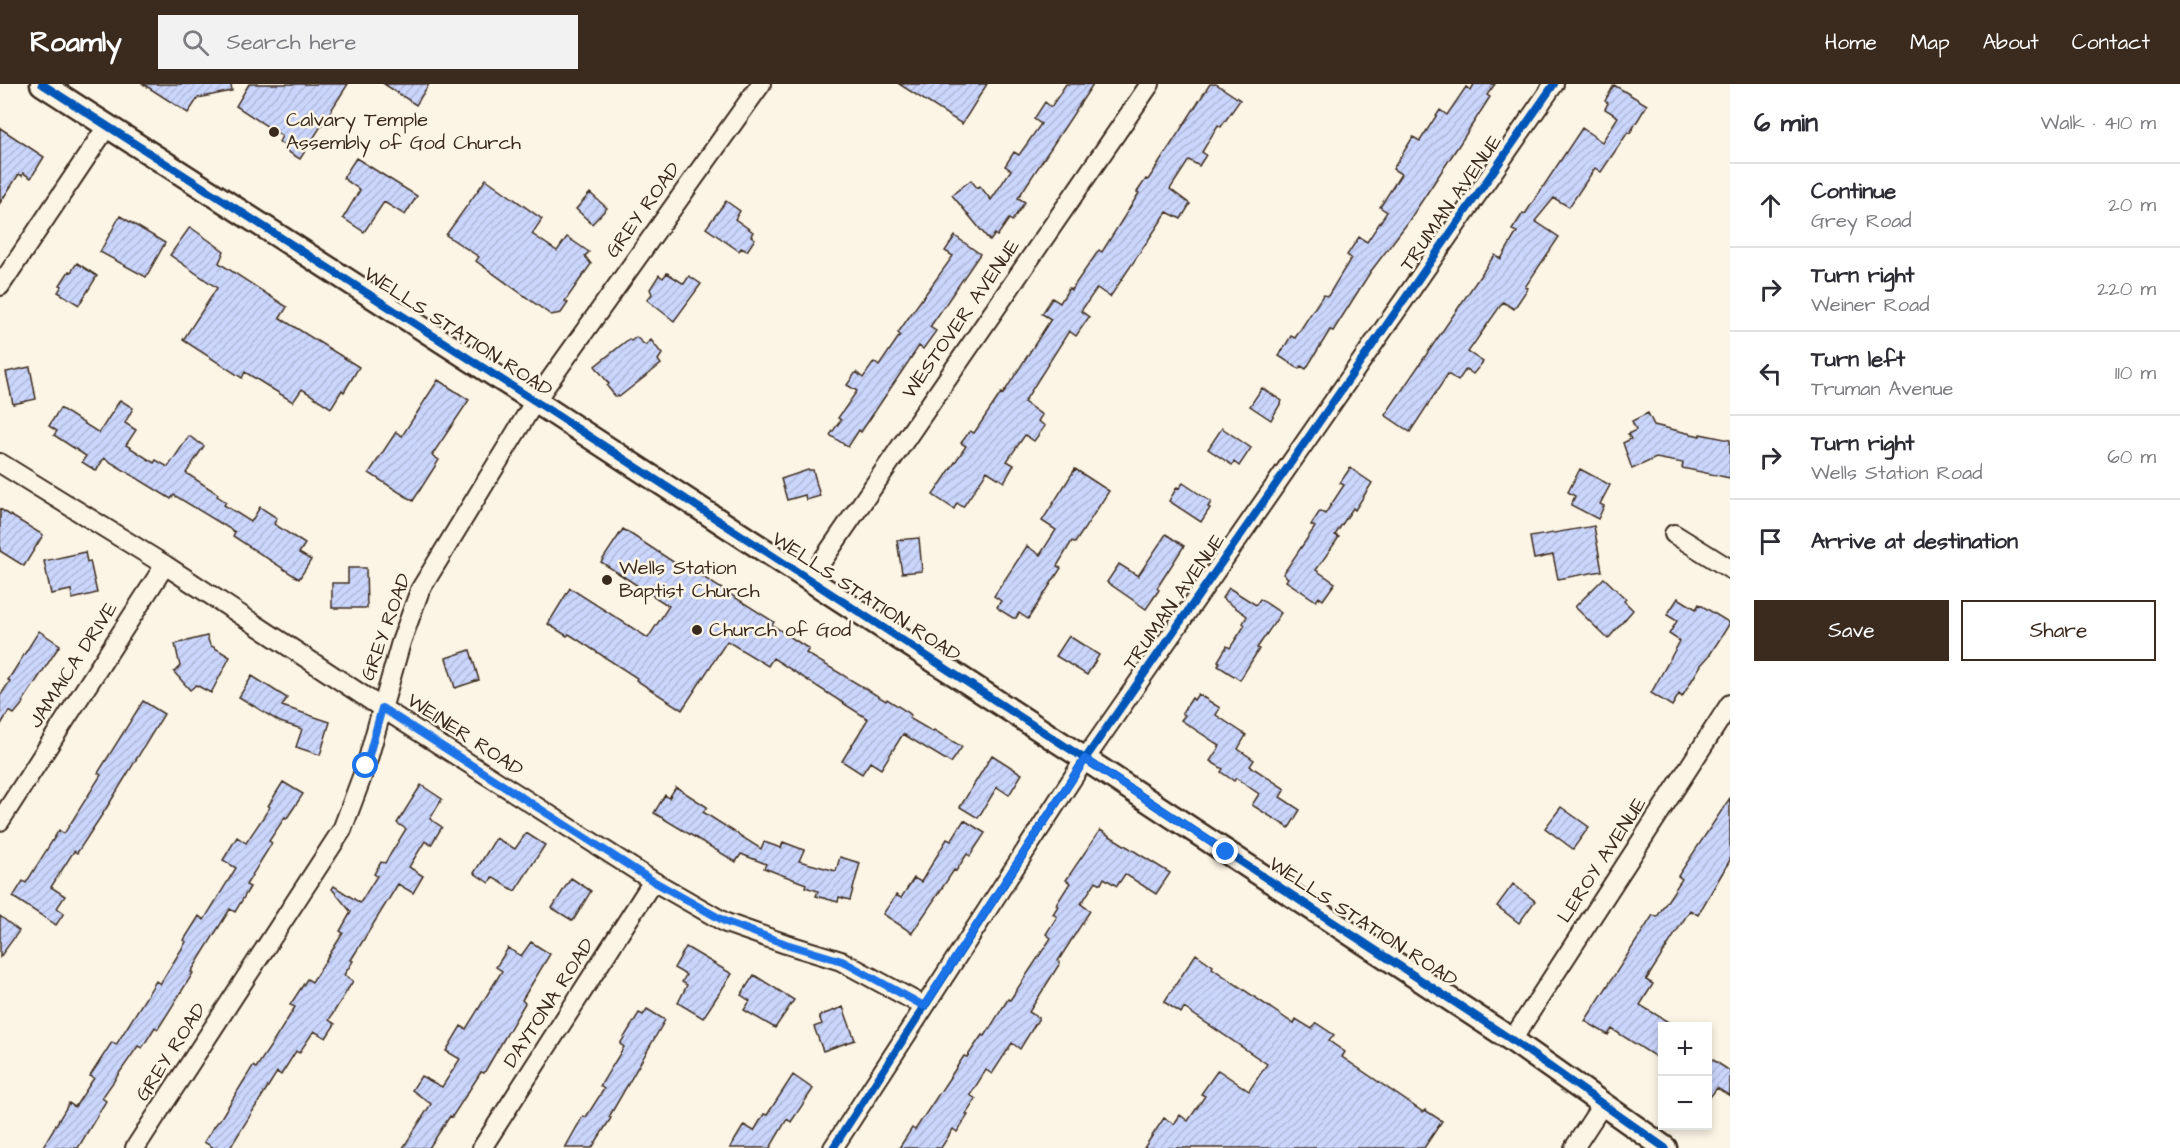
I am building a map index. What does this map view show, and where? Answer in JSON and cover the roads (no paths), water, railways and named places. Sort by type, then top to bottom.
[{"type":"street","name":"WELLS STATION ROAD","points":[[42,84],[1085,759],[1512,1040],[1665,1148]]},
{"type":"street","name":"GREY ROAD","points":[[135,1148],[342,830],[366,766],[401,642],[420,590],[535,401],[761,84]]},
{"type":"street","name":"WESTOVER AVENUE","points":[[809,580],[1150,84]]},
{"type":"street","name":"TRUMAN AVENUE","points":[[833,1148],[1085,759],[1554,84]]},
{"type":"street","points":[[0,286],[108,125]]},
{"type":"street","name":"WEINER ROAD","points":[[0,463],[165,565],[382,708],[653,881],[726,922],[842,961],[924,1006]]},
{"type":"street","points":[[1674,534],[1730,569]]},
{"type":"street","name":"JAMAICA DRIVE","points":[[0,820],[165,565]]},
{"type":"street","name":"LEROY AVENUE","points":[[1512,1040],[1730,704]]},
{"type":"street","name":"DAYTONA ROAD","points":[[482,1148],[653,881]]},
{"type":"street","points":[[1574,1148],[1602,1105]]},
{"type":"place","name":"Calvary Temple Assembly of God Church","points":[[274,132]]},
{"type":"place","name":"Wells Station Baptist Church","points":[[607,580]]},
{"type":"place","name":"Church of God","points":[[697,630]]}]
